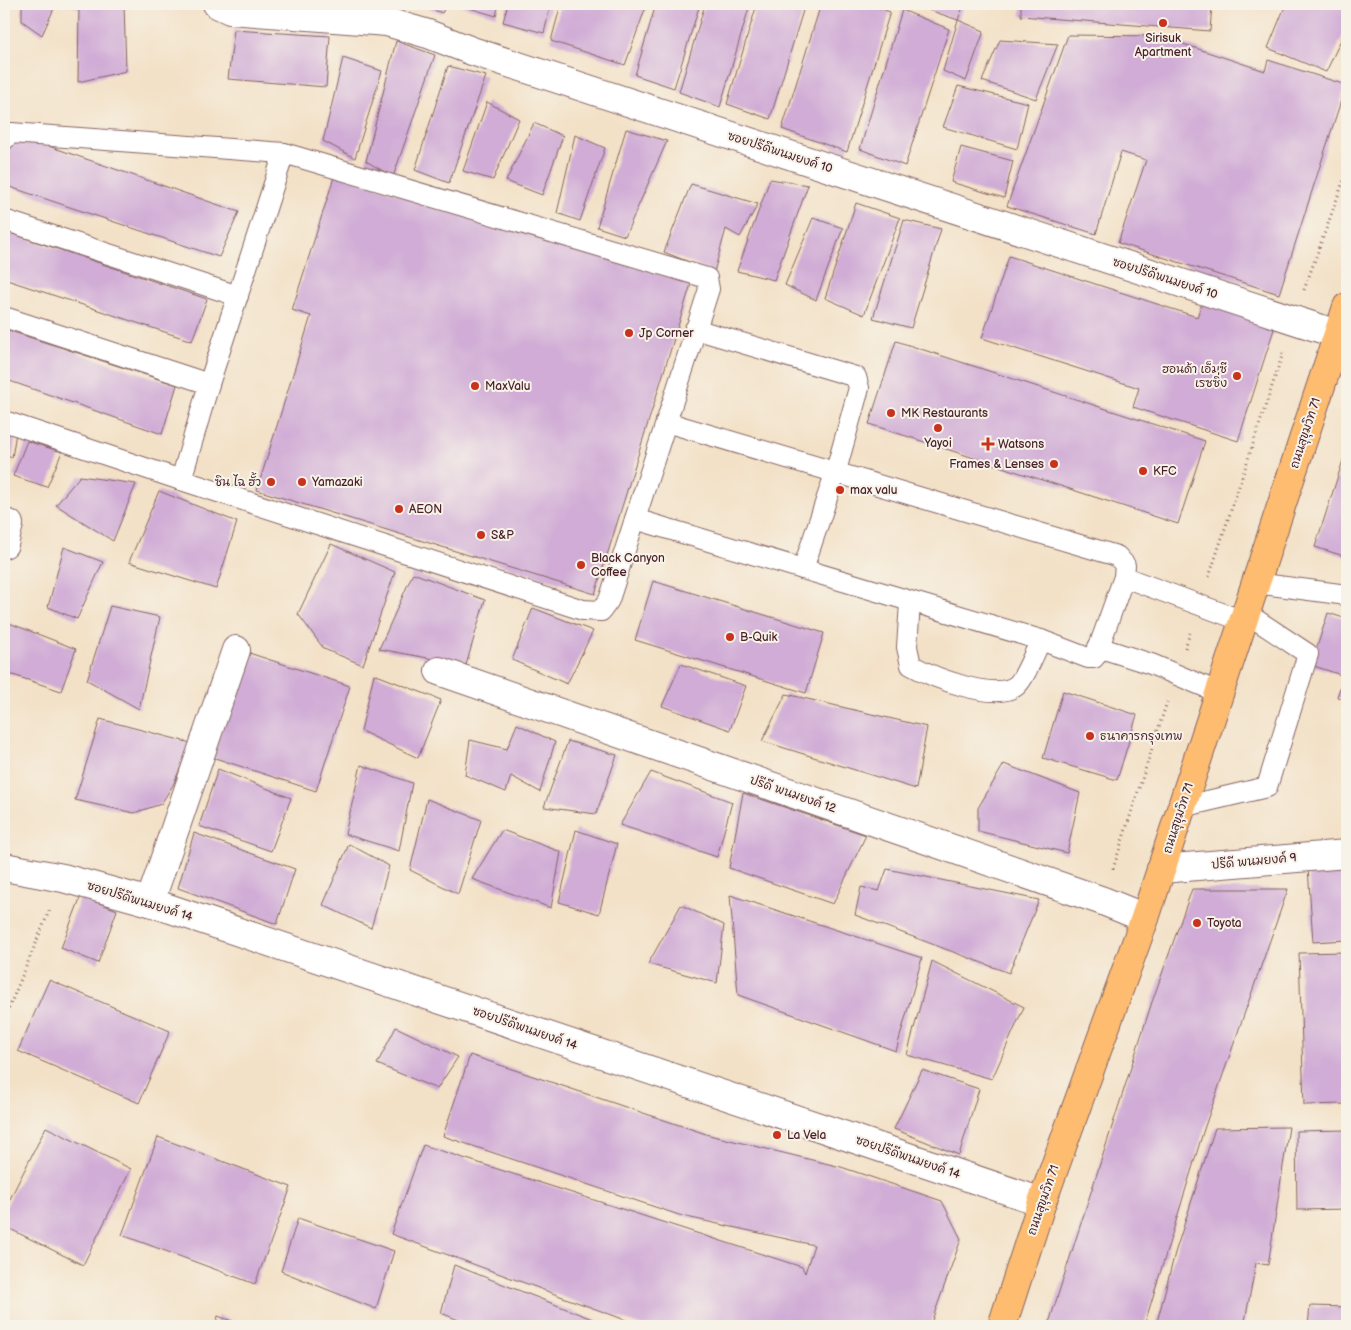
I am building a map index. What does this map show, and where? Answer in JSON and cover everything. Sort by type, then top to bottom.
[{"type":"main road","name":"ถนนสุขุมวิท 71","points":[[1002,1326],[1042,1202],[1145,918],[1347,307]]},
{"type":"street","name":"ซอยปรีดีพนมยงค์ 10","points":[[217,4],[230,10],[387,22],[428,34],[491,58],[1338,334]]},
{"type":"street","points":[[150,902],[236,650]]},
{"type":"street","name":"ปรีดี พนมยงค์ 12","points":[[439,671],[1103,901],[1145,918]]},
{"type":"street","name":"ปรีดี พนมยงค์ 9","points":[[1161,869],[1347,854]]},
{"type":"street","name":"ซอยปรีดีพนมยงค์ 14","points":[[4,867],[63,878],[150,902],[1042,1202]]},
{"type":"lane","points":[[4,140],[11,133],[284,153],[707,278],[709,289],[610,600],[601,611],[584,610],[4,421]]},
{"type":"lane","points":[[181,480],[209,384],[284,153]]},
{"type":"lane","points":[[4,220],[238,296]]},
{"type":"lane","points":[[4,317],[209,384]]},
{"type":"lane","points":[[695,329],[856,378],[859,388],[835,474],[803,569]]},
{"type":"lane","points":[[635,519],[910,603],[1041,640],[1088,658],[1094,658],[1124,577],[1125,565],[1117,556],[835,474],[666,422]]},
{"type":"lane","points":[[1124,577],[1200,604],[1244,617],[1308,654],[1267,787],[1182,807]]},
{"type":"lane","points":[[1256,583],[1347,595]]},
{"type":"lane","points":[[910,603],[906,647],[911,665],[922,671],[984,692],[1005,692],[1018,684],[1041,640]]},
{"type":"lane","points":[[1098,647],[1151,664],[1220,693]]},
{"type":"path","points":[[1103,901],[1294,320],[1347,171]]},
{"type":"path","points":[[4,1028],[8,1010],[63,878]]},
{"type":"building","points":[[4,4],[9,4],[8,40],[4,39]]},
{"type":"building","points":[[22,4],[56,4],[42,35],[22,21]]},
{"type":"building","points":[[61,4],[124,4],[126,71],[78,82],[79,8]]},
{"type":"building","points":[[417,4],[447,4],[442,13]]},
{"type":"building","points":[[456,4],[499,4],[496,16]]},
{"type":"building","points":[[508,4],[551,4],[544,33],[503,22]]},
{"type":"building","points":[[561,4],[647,4],[625,65],[551,41]]},
{"type":"building","points":[[656,4],[700,4],[674,88],[635,75]]},
{"type":"building","points":[[705,4],[750,4],[720,107],[679,92]]},
{"type":"building","points":[[757,4],[805,4],[770,119],[727,104]]},
{"type":"building","points":[[821,4],[869,4],[890,12],[847,152],[782,129]]},
{"type":"building","points":[[931,4],[964,4],[958,20],[929,10]]},
{"type":"building","name":"Sirisuk Apartment","points":[[1021,4],[1212,4],[1210,31],[1021,16]]},
{"type":"building","points":[[1286,4],[1347,4],[1347,27],[1326,72],[1268,48]]},
{"type":"building","points":[[902,10],[949,29],[905,166],[860,149]]},
{"type":"building","points":[[958,20],[984,31],[966,81],[943,71]]},
{"type":"building","points":[[234,30],[330,36],[326,87],[228,79]]},
{"type":"building","points":[[1068,35],[1159,36],[1265,71],[1268,60],[1346,85],[1279,294],[1118,243],[1146,160],[1121,152],[1096,234],[1007,206]]},
{"type":"building","points":[[1000,40],[1058,44],[1036,99],[982,81]]},
{"type":"building","points":[[396,41],[435,55],[393,177],[366,161]]},
{"type":"building","points":[[343,58],[382,71],[355,158],[323,141]]},
{"type":"building","points":[[448,66],[486,76],[449,183],[415,170]]},
{"type":"building","points":[[958,86],[1028,103],[1017,149],[943,127]]},
{"type":"building","points":[[487,102],[519,119],[493,180],[463,171]]},
{"type":"building","points":[[534,123],[563,136],[542,195],[506,181]]},
{"type":"building","points":[[626,129],[667,141],[625,236],[597,227]]},
{"type":"building","points":[[11,133],[239,212],[219,257],[4,185],[4,163]]},
{"type":"building","points":[[575,135],[605,148],[580,221],[557,213]]},
{"type":"building","points":[[961,147],[1013,161],[1004,198],[951,182]]},
{"type":"building","name":"MaxValu","points":[[335,174],[691,284],[595,594],[257,490],[311,316],[292,310]]},
{"type":"building","points":[[770,179],[808,185],[774,280],[737,271]]},
{"type":"building","points":[[691,184],[758,204],[740,237],[726,229],[714,272],[664,252]]},
{"type":"building","points":[[856,203],[900,218],[864,315],[825,298]]},
{"type":"building","points":[[813,218],[843,228],[816,300],[785,285]]},
{"type":"building","points":[[904,220],[941,229],[911,328],[873,318]]},
{"type":"building","points":[[4,231],[207,299],[192,341],[4,279]]},
{"type":"building","points":[[1009,256],[1197,317],[1202,303],[1275,326],[1238,441],[1133,407],[1139,388],[982,338]]},
{"type":"building","points":[[4,329],[177,385],[162,434],[4,379]]},
{"type":"building","points":[[896,341],[1205,441],[1178,524],[869,424]]},
{"type":"building","points":[[4,429],[16,432],[12,458],[4,455]]},
{"type":"building","points":[[27,441],[62,452],[47,487],[13,476]]},
{"type":"building","points":[[1347,448],[1347,557],[1315,547]]},
{"type":"building","points":[[80,476],[136,484],[113,541],[56,505]]},
{"type":"building","points":[[159,491],[237,522],[216,589],[129,562]]},
{"type":"building","points":[[331,544],[395,572],[363,665],[324,649],[298,614]]},
{"type":"building","points":[[64,547],[103,562],[77,619],[48,607]]},
{"type":"building","points":[[413,573],[485,600],[466,665],[379,649]]},
{"type":"building","name":"B-Quik","points":[[653,581],[824,633],[806,693],[635,640]]},
{"type":"building","points":[[110,606],[160,617],[139,709],[87,680]]},
{"type":"building","points":[[533,608],[593,631],[567,684],[512,660]]},
{"type":"building","points":[[1328,613],[1347,619],[1347,700],[1337,697],[1344,676],[1311,665]]},
{"type":"building","points":[[4,621],[76,649],[61,691],[4,672]]},
{"type":"building","points":[[246,652],[350,686],[316,791],[212,757]]},
{"type":"building","points":[[681,664],[746,686],[730,730],[662,706]]},
{"type":"building","points":[[374,674],[441,700],[418,758],[361,731]]},
{"type":"building","name":"ธนาคารกรุงเทพ","points":[[1063,691],[1137,715],[1117,780],[1043,758]]},
{"type":"building","points":[[786,694],[927,727],[916,789],[762,741]]},
{"type":"building","points":[[100,719],[191,743],[173,785],[161,804],[134,813],[75,800]]},
{"type":"building","points":[[517,724],[555,742],[540,792],[511,776],[506,792],[465,775],[470,740],[507,749]]},
{"type":"building","points":[[568,741],[617,755],[596,814],[544,807]]},
{"type":"building","points":[[1004,764],[1080,793],[1067,853],[978,831],[978,808]]},
{"type":"building","points":[[361,765],[412,783],[399,851],[345,834]]},
{"type":"building","points":[[218,769],[291,798],[271,851],[199,826]]},
{"type":"building","points":[[651,772],[732,802],[717,857],[620,825]]},
{"type":"building","points":[[743,793],[866,835],[833,904],[729,868]]},
{"type":"building","points":[[427,799],[481,820],[458,894],[410,870]]},
{"type":"building","points":[[502,830],[561,852],[551,908],[472,879]]},
{"type":"building","points":[[576,830],[617,844],[599,914],[559,902]]},
{"type":"building","points":[[194,833],[295,869],[277,924],[178,888]]},
{"type":"building","points":[[349,844],[389,866],[371,928],[323,905]]},
{"type":"building","points":[[1347,864],[1347,940],[1313,942],[1308,867]]},
{"type":"building","points":[[887,869],[1039,900],[1009,973],[855,915],[861,887],[879,891]]},
{"type":"building","points":[[1192,889],[1288,889],[1204,1129],[1144,1326],[1048,1326],[1152,1002]]},
{"type":"building","points":[[730,895],[922,958],[896,1051],[738,995]]},
{"type":"building","points":[[81,896],[117,910],[98,963],[61,948]]},
{"type":"building","points":[[681,905],[724,925],[717,983],[648,964]]},
{"type":"building","points":[[1347,952],[1347,1104],[1304,1105],[1299,953]]},
{"type":"building","points":[[932,961],[1024,1007],[992,1079],[907,1055]]},
{"type":"building","points":[[49,980],[170,1031],[139,1103],[18,1051]]},
{"type":"building","points":[[396,1027],[458,1057],[437,1089],[377,1064]]},
{"type":"building","points":[[470,1055],[709,1135],[841,1167],[942,1201],[961,1239],[930,1326],[642,1326],[391,1234],[423,1145],[802,1267],[805,1273],[814,1245],[682,1216],[443,1136]]},
{"type":"building","points":[[922,1070],[979,1089],[959,1155],[894,1129]]},
{"type":"building","points":[[46,1127],[131,1169],[83,1265],[4,1226],[4,1211]]},
{"type":"building","points":[[1289,1127],[1268,1265],[1256,1263],[1244,1326],[1156,1326],[1175,1253],[1215,1128]]},
{"type":"building","points":[[1347,1130],[1347,1209],[1297,1210],[1296,1131]]},
{"type":"building","points":[[158,1137],[291,1187],[255,1284],[122,1235]]},
{"type":"building","points":[[298,1218],[394,1251],[376,1309],[281,1271]]},
{"type":"building","points":[[454,1265],[610,1326],[474,1326],[441,1313]]},
{"type":"building","points":[[1310,1306],[1347,1307],[1347,1326],[1308,1326]]},
{"type":"building","points":[[218,1316],[245,1326],[215,1326]]},
{"type":"place","name":"Sirisuk Apartment","points":[[1163,23]]},
{"type":"place","name":"Jp Corner","points":[[629,333]]},
{"type":"place","name":"ฮอนด้า เอ็มซี เรซซิ่ง","points":[[1237,376]]},
{"type":"place","name":"MaxValu","points":[[475,386]]},
{"type":"place","name":"MK Restaurants","points":[[891,413]]},
{"type":"place","name":"Yayoi","points":[[938,428]]},
{"type":"place","name":"Watsons","points":[[988,444]]},
{"type":"place","name":"Frames & Lenses","points":[[1054,464]]},
{"type":"place","name":"KFC","points":[[1143,471]]},
{"type":"place","name":"ซิน ไฉ ฮั้ว","points":[[271,482]]},
{"type":"place","name":"Yamazaki","points":[[302,482]]},
{"type":"place","name":"max valu","points":[[840,490]]},
{"type":"place","name":"AEON","points":[[399,509]]},
{"type":"place","name":"S&P","points":[[481,535]]},
{"type":"place","name":"Black Canyon Coffee","points":[[581,565]]},
{"type":"place","name":"B-Quik","points":[[730,637]]},
{"type":"place","name":"ธนาคารกรุงเทพ","points":[[1090,736]]},
{"type":"place","name":"Toyota","points":[[1197,923]]},
{"type":"place","name":"La Vela","points":[[777,1135]]}]
